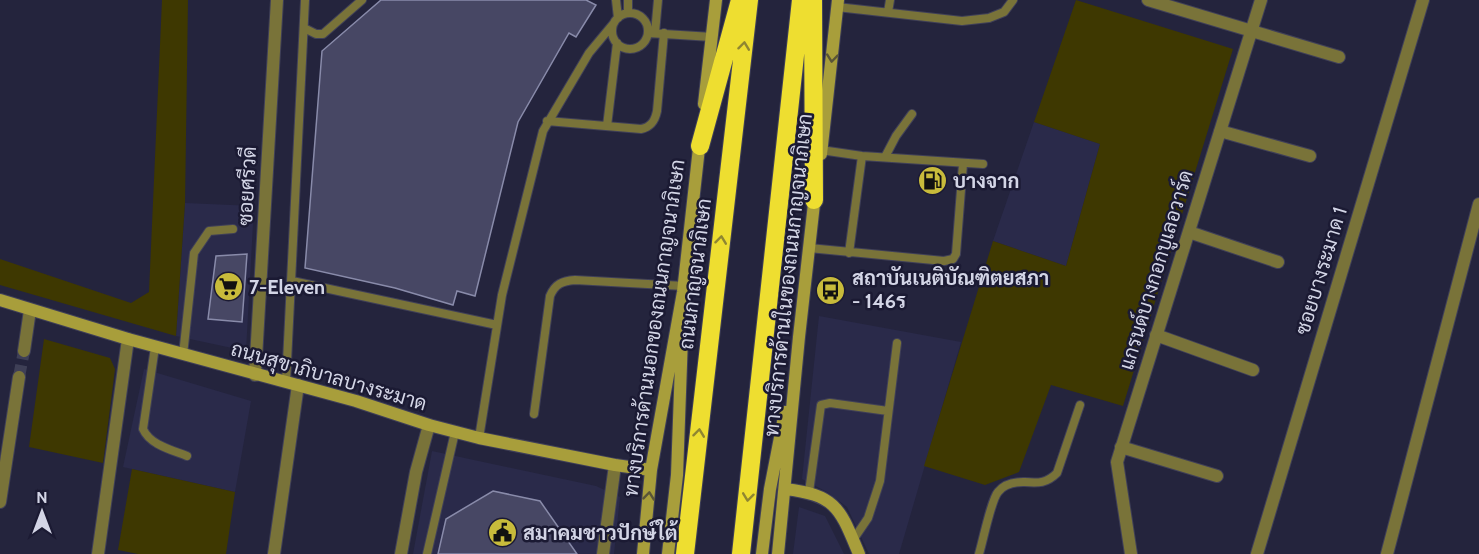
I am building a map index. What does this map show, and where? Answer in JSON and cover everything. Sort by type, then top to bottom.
[{"type":"highway","points":[[699,146],[740,0]]},
{"type":"highway","name":"ถนนกาญจนาภิเษก","points":[[685,554],[749,0]]},
{"type":"highway","points":[[741,554],[801,0]]},
{"type":"highway","points":[[813,0],[814,200]]},
{"type":"main road","name":"ทางบริการด้านนอกของถนนกาญจนาภิเษก","points":[[643,554],[651,470],[683,289],[716,0]]},
{"type":"main road","name":"ทางบริการด้านในของถนนกาญจนาภิเษก","points":[[778,554],[799,337],[838,3]]},
{"type":"main road","points":[[668,554],[677,475],[683,289]]},
{"type":"main road","name":"ถนนสุขาภิบาลบางระมาด","points":[[0,300],[155,347],[298,385],[455,432],[615,465],[651,470]]},
{"type":"main road","points":[[762,554],[770,489],[799,337]]},
{"type":"main road","points":[[785,489],[809,492],[829,500],[844,519],[859,554]]},
{"type":"street","name":"ซอยศรีวดี","points":[[255,375],[278,0]]},
{"type":"street","points":[[1148,0],[1339,57]]},
{"type":"street","name":"แกรนด์บางกอกบูเลอวาร์ด","points":[[1131,554],[1117,462],[1261,0]]},
{"type":"street","name":"ซอยบางระมาด 1","points":[[1257,554],[1423,0]]},
{"type":"street","points":[[1220,131],[1310,156]]},
{"type":"street","points":[[1387,554],[1479,204]]},
{"type":"street","points":[[1189,232],[1278,262]]},
{"type":"street","points":[[24,351],[30,309]]},
{"type":"street","points":[[1156,335],[1253,370]]},
{"type":"street","points":[[98,554],[128,339]]},
{"type":"street","points":[[0,502],[19,377]]},
{"type":"street","points":[[274,554],[298,385]]},
{"type":"street","points":[[401,554],[416,472],[429,425]]},
{"type":"street","points":[[1121,447],[1217,476]]},
{"type":"street","points":[[603,554],[615,465]]},
{"type":"lane","points":[[286,382],[305,0]]},
{"type":"lane","points":[[304,28],[316,34],[323,34],[362,0]]},
{"type":"lane","points":[[616,0],[616,20],[612,35],[624,48],[636,48],[656,33],[712,37]]},
{"type":"lane","points":[[627,13],[628,0]]},
{"type":"lane","points":[[547,121],[641,129],[652,123],[657,111],[658,0]]},
{"type":"lane","points":[[888,12],[890,0]]},
{"type":"lane","points":[[838,3],[962,21],[989,18],[1004,12],[1012,0]]},
{"type":"lane","points":[[479,438],[506,273],[547,121],[589,53],[616,20],[627,13],[635,14],[645,20],[656,33]]},
{"type":"lane","points":[[608,126],[617,43]]},
{"type":"lane","points":[[885,158],[912,114]]},
{"type":"lane","points":[[821,150],[885,158],[983,164]]},
{"type":"lane","points":[[849,253],[862,156]]},
{"type":"lane","points":[[809,249],[944,261],[953,259],[956,254],[963,164]]},
{"type":"lane","points":[[183,355],[194,253],[209,231],[233,229]]},
{"type":"lane","points":[[534,414],[550,296],[554,288],[563,281],[575,280],[683,289]]},
{"type":"lane","points":[[292,281],[497,325]]},
{"type":"lane","points":[[853,540],[868,518],[880,481],[897,343]]},
{"type":"lane","points":[[155,347],[143,429],[147,438],[187,456]]},
{"type":"lane","points":[[809,492],[821,405],[830,403],[888,411]]},
{"type":"lane","points":[[979,554],[997,493],[1008,484],[1021,482],[1039,484],[1050,480],[1057,473],[1080,405]]},
{"type":"lane","points":[[426,554],[455,432]]},
{"type":"shaded area","points":[[162,0],[188,0],[185,203],[176,336],[0,285],[0,259],[131,303],[149,292]]},
{"type":"shaded area","points":[[1076,0],[1233,49],[1123,406],[1051,385],[1019,472],[985,485],[924,466],[993,241],[1066,266],[1100,144],[1034,122]]},
{"type":"shaded area","points":[[1034,122],[1100,144],[1066,266],[993,241]]},
{"type":"shaded area","points":[[185,203],[254,206],[246,351],[176,336]]},
{"type":"shaded area","points":[[819,316],[961,342],[899,554],[869,554],[847,507],[827,492],[802,479]]},
{"type":"shaded area","points":[[44,339],[110,358],[115,369],[103,463],[29,447]]},
{"type":"shaded area","points":[[144,369],[251,401],[235,492],[123,467]]},
{"type":"shaded area","points":[[432,451],[596,486],[620,497],[614,554],[413,554]]},
{"type":"shaded area","points":[[132,469],[235,492],[226,554],[138,554],[118,550]]},
{"type":"shaded area","points":[[799,507],[825,516],[844,554],[793,554]]},
{"type":"building","points":[[381,0],[586,0],[596,5],[576,37],[569,33],[518,122],[475,296],[457,291],[453,305],[395,288],[305,268],[322,51]]},
{"type":"building","name":"7-Eleven","points":[[247,254],[242,322],[208,319],[216,256]]},
{"type":"building","name":"สมาคมชาวปักษ์ใต้","points":[[493,491],[540,501],[577,554],[438,554],[446,519]]},
{"type":"tunnel","points":[[19,377],[24,351]]},
{"type":"place","name":"บางจาก","points":[[932,181]]},
{"type":"place","name":"7-Eleven","points":[[228,287]]},
{"type":"place","name":"สถาบันเนติบัณฑิตยสภา - 146ร","points":[[831,290]]},
{"type":"place","name":"สมาคมชาวปักษ์ใต้","points":[[502,533]]}]
